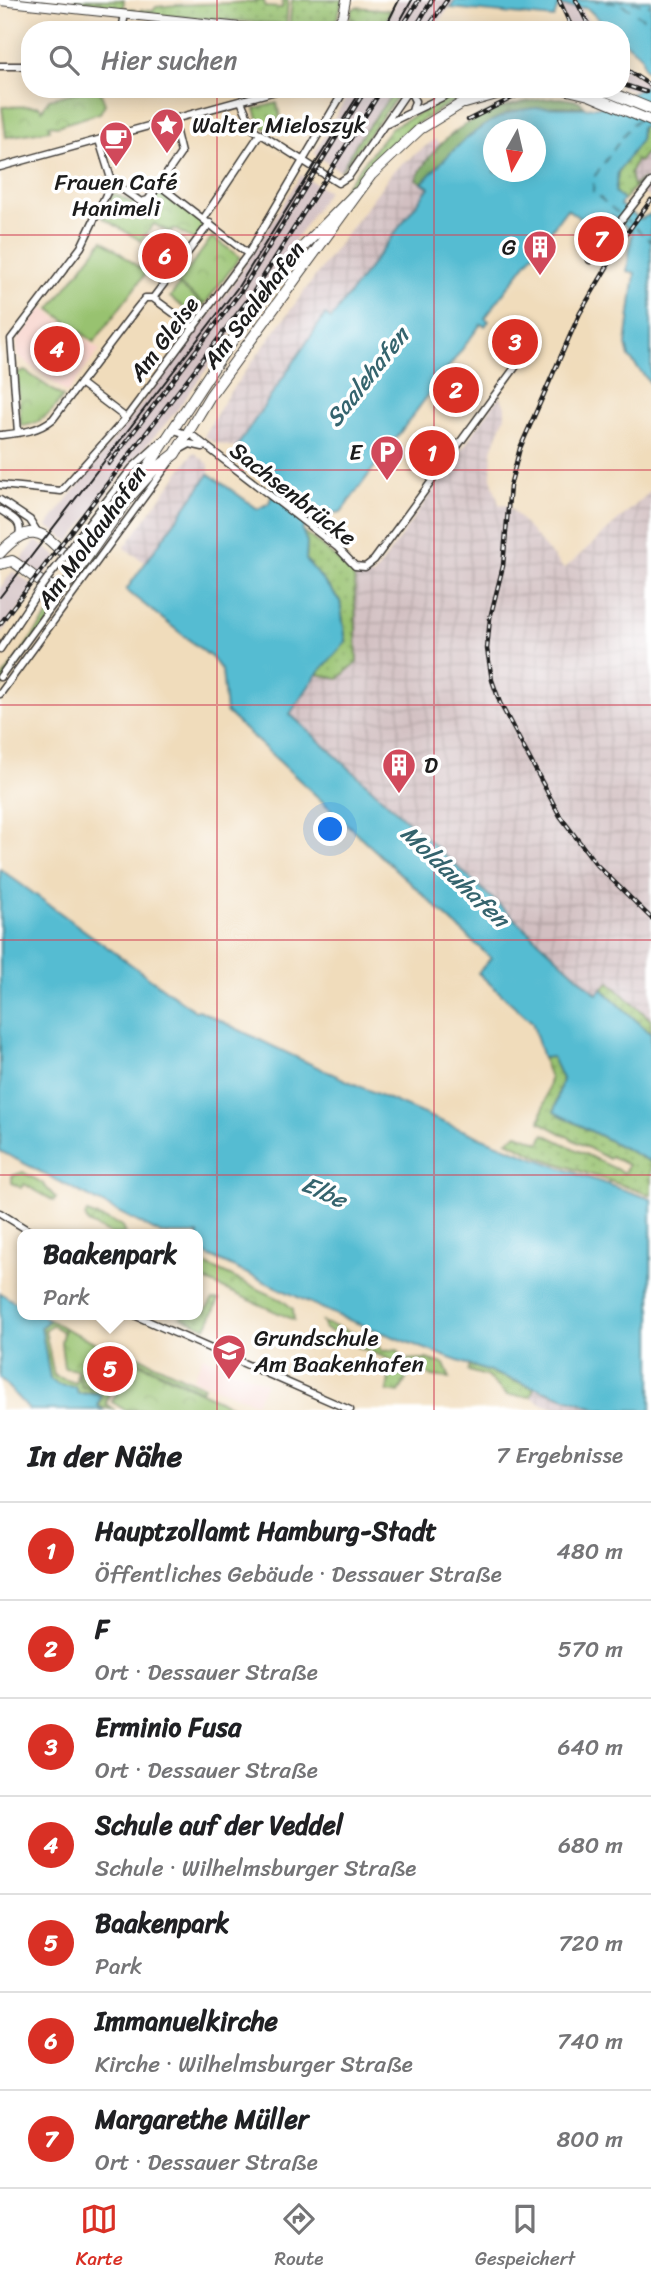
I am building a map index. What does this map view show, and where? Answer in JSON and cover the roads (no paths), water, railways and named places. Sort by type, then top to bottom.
[{"type":"main road","name":"Am Saalehafen","points":[[180,433],[224,352],[303,246],[401,144],[432,121],[472,98]]},
{"type":"main road","name":"Am Saalehafen","points":[[465,103],[482,98]]},
{"type":"main road","points":[[592,98],[651,121]]},
{"type":"main road","points":[[624,98],[651,109]]},
{"type":"main road","name":"Am Saalehafen","points":[[180,433],[353,204],[357,192]]},
{"type":"main road","points":[[12,561],[44,585],[58,587],[70,581],[127,500],[180,433]]},
{"type":"main road","name":"Am Moldauhafen","points":[[175,454],[180,433]]},
{"type":"main road","points":[[127,500],[153,471],[175,454]]},
{"type":"main road","points":[[0,553],[28,531],[38,533],[64,557],[82,555],[91,549]]},
{"type":"main road","points":[[12,561],[18,537]]},
{"type":"main road","points":[[0,564],[12,561]]},
{"type":"street","points":[[339,21],[343,15],[346,0]]},
{"type":"street","points":[[0,1],[188,21]]},
{"type":"street","points":[[124,21],[125,14]]},
{"type":"street","points":[[0,66],[21,66]]},
{"type":"street","points":[[0,167],[249,98]]},
{"type":"street","name":"Am Gleise","points":[[0,485],[61,491],[125,418],[248,254],[340,98]]},
{"type":"street","points":[[241,100],[248,123],[260,134],[334,181],[343,182],[403,98]]},
{"type":"street","points":[[412,111],[414,98]]},
{"type":"street","points":[[387,124],[439,98]]},
{"type":"street","points":[[99,141],[112,182],[141,202],[148,200],[181,153],[173,120]]},
{"type":"street","points":[[153,298],[207,221],[260,134]]},
{"type":"street","points":[[18,433],[11,339],[81,247],[112,182]]},
{"type":"street","points":[[159,185],[248,254]]},
{"type":"street","points":[[590,260],[630,206],[650,186]]},
{"type":"street","points":[[0,435],[42,428],[53,419],[145,298],[153,298],[194,328]]},
{"type":"street","name":"Sachsenbrücke","points":[[180,433],[308,525],[360,568],[374,560],[527,351]]},
{"type":"street","points":[[80,383],[125,418]]},
{"type":"street","points":[[180,433],[196,445]]},
{"type":"street","name":"Am Moldauhafen","points":[[0,649],[73,544],[132,468],[180,433]]},
{"type":"street","name":"Sachsenbrücke","points":[[175,454],[187,445],[204,448]]},
{"type":"street","name":"Am Moldauhafen","points":[[0,694],[175,454]]},
{"type":"street","points":[[0,500],[30,520],[38,533]]},
{"type":"street","points":[[0,510],[16,520],[21,527],[18,537]]},
{"type":"street","points":[[0,675],[70,581],[74,569],[64,557]]},
{"type":"street","points":[[44,585],[52,596],[51,605]]},
{"type":"street","points":[[0,1213],[27,1229]]},
{"type":"street","points":[[145,1320],[350,1410]]},
{"type":"water","points":[[455,0],[651,0],[651,76],[644,68],[641,55],[630,46],[630,21],[601,21],[587,8],[558,6],[554,18],[450,8]]},
{"type":"water","points":[[651,83],[651,123],[641,127],[640,141],[618,172],[615,192],[623,200],[620,205],[640,219],[651,214],[651,384],[629,357],[626,345],[635,273],[627,271],[632,231],[612,216],[581,219],[567,209],[485,318],[489,321],[485,326],[481,324],[341,512],[312,517],[302,530],[307,542],[306,560],[340,601],[346,642],[317,674],[290,714],[597,994],[602,989],[651,1034],[651,1162],[554,1112],[562,1079],[552,1057],[543,1058],[532,1022],[478,973],[491,958],[226,712],[222,671],[212,658],[126,590],[209,474],[258,509],[269,503],[276,482],[236,448],[325,315],[331,319],[429,187],[422,183],[453,151],[483,127],[483,182],[546,182],[546,119],[496,119],[516,111],[536,108],[587,108],[630,98],[630,94]]},
{"type":"water","name":"Elbe","points":[[0,869],[195,1011],[199,1010],[310,1064],[421,1113],[535,1158],[651,1199],[651,1410],[601,1410],[452,1359],[341,1317],[203,1253],[203,1229],[151,1229],[0,1151]]},
{"type":"water","points":[[0,1293],[17,1303],[17,1320],[49,1320],[41,1327],[50,1379],[58,1385],[75,1387],[78,1394],[97,1393],[101,1396],[98,1406],[103,1410],[29,1410],[0,1378]]},
{"type":"tram line","points":[[388,21],[399,0]]},
{"type":"tram line","points":[[400,21],[412,0]]},
{"type":"tram line","points":[[0,597],[238,287],[356,98]]},
{"type":"railway","points":[[406,21],[419,0]]},
{"type":"railway","points":[[419,21],[432,0]]},
{"type":"railway","points":[[432,21],[447,0]]},
{"type":"railway","points":[[559,0],[569,21]]},
{"type":"railway","points":[[576,0],[586,21]]},
{"type":"railway","points":[[630,72],[651,86]]},
{"type":"railway","points":[[630,87],[646,92]]},
{"type":"railway","points":[[109,464],[242,290],[360,98]]},
{"type":"railway","points":[[0,624],[251,296],[376,98]]},
{"type":"railway","points":[[468,120],[512,98]]},
{"type":"railway","points":[[651,200],[627,233],[580,313],[520,448],[510,486],[503,566],[490,618],[487,649],[492,680],[500,703],[560,816],[596,864],[651,918]]},
{"type":"place","name":"Walter Mieloszyk","points":[[167,155]]},
{"type":"place","name":"Frauen Café Hanimeli","points":[[116,168]]},
{"type":"place","name":"Margarethe Müller","points":[[601,239]]},
{"type":"place","name":"Immanuelkirche","points":[[165,256]]},
{"type":"place","name":"G","points":[[540,277]]},
{"type":"place","name":"Erminio Fusa","points":[[515,342]]},
{"type":"place","name":"Schule auf der Veddel","points":[[57,349]]},
{"type":"place","name":"F","points":[[456,390]]},
{"type":"place","name":"Hauptzollamt Hamburg-Stadt","points":[[432,453]]},
{"type":"place","name":"E","points":[[387,482]]},
{"type":"place","name":"D","points":[[399,795]]},
{"type":"place","name":"Baakenpark","points":[[110,1369]]},
{"type":"place","name":"Grundschule Am Baakenhafen","points":[[229,1381]]},
{"type":"water label","name":"Saalehafen","points":[[367,377]]},
{"type":"water label","name":"Moldauhafen","points":[[455,876]]}]
